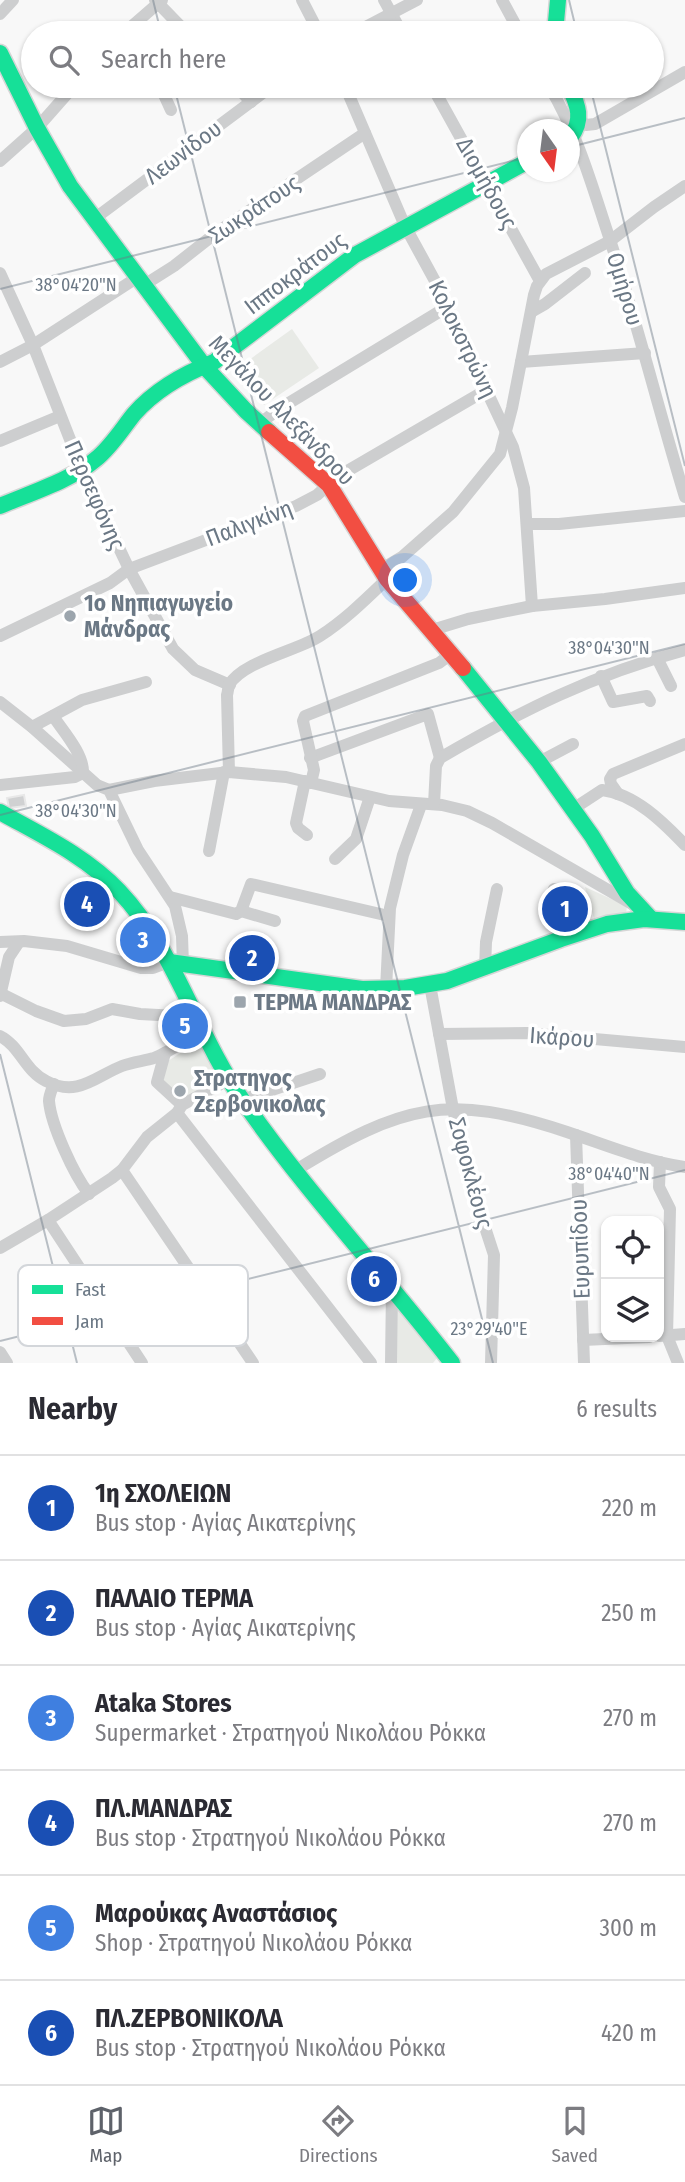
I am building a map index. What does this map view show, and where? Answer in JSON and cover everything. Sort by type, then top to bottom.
[{"type":"street","points":[[0,14],[13,0]]},
{"type":"street","points":[[302,0],[313,21]]},
{"type":"street","points":[[384,0],[396,21]]},
{"type":"street","points":[[377,21],[418,0]]},
{"type":"street","points":[[502,0],[513,21]]},
{"type":"street","points":[[556,21],[558,0]]},
{"type":"street","points":[[138,21],[158,1],[176,21]]},
{"type":"street","name":"Μεγάλου Αλεξάνδρου","points":[[0,53],[21,96]]},
{"type":"street","points":[[664,84],[685,72]]},
{"type":"street","name":"Μεγάλου Αλεξάνδρου","points":[[22,98],[70,186],[205,367],[259,424],[329,485],[384,574],[539,762],[638,906],[651,919]]},
{"type":"street","points":[[0,161],[37,128],[63,98]]},
{"type":"street","points":[[166,98],[171,110]]},
{"type":"street","points":[[247,98],[251,102]]},
{"type":"street","name":"Λεωνίδου","points":[[94,219],[256,98]]},
{"type":"street","name":"Κολοκοτρώνη","points":[[350,98],[405,226],[488,389],[520,467],[527,524],[531,606]]},
{"type":"street","name":"Διομήδους","points":[[439,98],[540,281]]},
{"type":"street","name":"Ομήρου","points":[[556,98],[568,119]]},
{"type":"street","points":[[574,98],[580,112],[578,119]]},
{"type":"street","points":[[580,128],[595,124],[640,98]]},
{"type":"street","name":"Σωκράτους","points":[[0,362],[141,281],[174,266],[216,233],[366,134]]},
{"type":"street","name":"Ομήρου","points":[[580,147],[645,353],[685,497]]},
{"type":"street","name":"Ιπποκράτους","points":[[0,506],[82,470],[98,458],[137,411],[162,387],[214,362],[355,256],[405,226],[517,167]]},
{"type":"street","points":[[209,851],[226,772],[227,695],[230,685],[253,666],[302,646],[346,617],[384,574],[453,512],[500,454],[540,281],[545,274],[610,241],[685,186]]},
{"type":"street","name":"Περσεφόνης","points":[[0,273],[33,345],[82,470],[130,569],[178,655],[207,677],[230,685]]},
{"type":"street","points":[[531,312],[585,273]]},
{"type":"street","points":[[259,424],[279,409],[447,307]]},
{"type":"street","points":[[521,362],[645,353]]},
{"type":"street","name":"Παλιγκίνη","points":[[0,636],[110,583],[130,569],[255,523],[317,495],[337,477],[488,389]]},
{"type":"street","points":[[0,441],[61,416]]},
{"type":"street","points":[[527,524],[572,523],[685,511]]},
{"type":"street","points":[[432,630],[468,619],[531,606],[685,588]]},
{"type":"street","points":[[386,989],[389,916],[403,855],[428,804],[440,758],[506,720],[601,676],[685,650]]},
{"type":"street","points":[[307,835],[296,823],[314,771],[303,721],[305,716],[439,663],[451,654]]},
{"type":"street","points":[[657,658],[671,686]]},
{"type":"street","points":[[601,676],[613,702],[647,696],[650,701]]},
{"type":"street","points":[[32,727],[82,701],[146,682]]},
{"type":"street","points":[[0,702],[97,785],[109,790],[226,772],[308,782],[370,797],[467,811],[638,906]]},
{"type":"street","points":[[310,758],[428,714],[440,758]]},
{"type":"street","points":[[53,716],[80,758],[83,773]]},
{"type":"street","points":[[539,762],[573,744]]},
{"type":"street","points":[[685,744],[613,774],[610,779],[611,785],[618,793],[659,819],[685,845]]},
{"type":"street","points":[[0,785],[75,777],[83,773]]},
{"type":"street","points":[[109,790],[138,850],[170,897],[178,915],[176,964]]},
{"type":"street","points":[[573,809],[602,790],[618,793]]},
{"type":"street","points":[[335,859],[356,839],[370,797]]},
{"type":"street","points":[[0,812],[77,857],[119,891],[176,964],[201,1031],[228,1080],[446,1361]]},
{"type":"street","points":[[170,897],[236,914],[241,911],[251,884],[389,916]]},
{"type":"street","points":[[485,970],[486,942],[497,889]]},
{"type":"street","points":[[554,889],[550,897],[556,919],[565,937]]},
{"type":"street","points":[[241,911],[275,921]]},
{"type":"street","points":[[0,942],[67,946],[141,968],[176,964],[362,989],[386,989],[430,985],[485,970],[565,937],[605,925],[651,919],[685,922]]},
{"type":"street","points":[[19,942],[9,957],[0,994],[26,1007],[64,1021],[86,1018],[112,1009],[177,1016],[193,1011]]},
{"type":"street","name":"Σοφοκλέους","points":[[430,985],[467,1172],[494,1255],[491,1363]]},
{"type":"street","points":[[0,1036],[13,1044],[32,1071],[54,1084],[79,1086],[89,1084],[118,1067],[165,1053],[201,1031]]},
{"type":"street","name":"Ικάρου","points":[[439,1034],[527,1033],[685,1047]]},
{"type":"street","points":[[165,1053],[157,1082],[371,1363]]},
{"type":"street","points":[[242,1100],[320,1074]]},
{"type":"street","points":[[0,1248],[89,1194],[122,1170],[147,1137],[179,1109],[228,1080]]},
{"type":"street","points":[[54,1084],[49,1101],[54,1118],[72,1167],[89,1194]]},
{"type":"street","points":[[296,1170],[343,1141],[390,1120],[432,1109],[483,1110],[512,1115],[625,1153],[685,1167]]},
{"type":"street","name":"Ευρυπίδου","points":[[576,1135],[584,1363]]},
{"type":"street","points":[[660,1162],[659,1187],[670,1209],[664,1318]]},
{"type":"street","points":[[122,1170],[186,1265]]},
{"type":"street","points":[[670,1209],[685,1215]]},
{"type":"street","points":[[48,1220],[78,1265]]},
{"type":"street","points":[[391,1363],[392,1288]]},
{"type":"street","points":[[664,1336],[685,1334]]},
{"type":"street","points":[[664,1338],[678,1363]]},
{"type":"street","points":[[583,1340],[601,1339]]},
{"type":"street","points":[[131,1346],[142,1363]]},
{"type":"street","points":[[241,1346],[253,1363]]},
{"type":"street","points":[[0,1352],[7,1363]]},
{"type":"shaded area","points":[[292,329],[319,368],[264,405],[235,370]]},
{"type":"shaded area","points":[[585,887],[627,906],[626,914],[594,919]]},
{"type":"shaded area","points":[[199,1041],[220,1079],[183,1100],[163,1081],[168,1061]]},
{"type":"shaded area","points":[[396,1299],[441,1353],[433,1363],[395,1363]]},
{"type":"building","points":[[24,795],[26,806],[9,808],[7,798]]},
{"type":"traffic: fast","points":[[556,21],[558,0]]},
{"type":"traffic: fast","points":[[0,53],[21,96]]},
{"type":"traffic: fast","points":[[22,98],[70,186],[205,367],[269,432]]},
{"type":"traffic: fast","points":[[574,98],[578,119]]},
{"type":"traffic: fast","points":[[0,506],[63,480],[86,467],[107,449],[151,397],[181,377],[214,362],[355,255],[517,167]]},
{"type":"traffic: fast","points":[[463,668],[539,762],[592,836],[627,893],[651,919]]},
{"type":"traffic: fast","points":[[0,812],[92,867],[119,891],[139,915],[171,966],[212,1048],[243,1101],[319,1201],[452,1363]]},
{"type":"traffic: fast","points":[[169,962],[362,989],[405,988],[447,981],[607,924],[644,919],[685,922]]},
{"type":"traffic: jam","points":[[269,432],[329,485],[387,579],[463,668]]},
{"type":"place","name":"1ο Νηπιαγωγείο Μάνδρας","points":[[70,616]]},
{"type":"place","name":"ΠΛ.ΜΑΝΔΡΑΣ","points":[[87,904]]},
{"type":"place","name":"1η ΣΧΟΛΕΙΩΝ","points":[[565,909]]},
{"type":"place","name":"Ataka Stores","points":[[143,940]]},
{"type":"place","name":"ΠΑΛΑΙΟ ΤΕΡΜΑ","points":[[252,958]]},
{"type":"place","name":"ΤΕΡΜΑ ΜΑΝΔΡΑΣ","points":[[240,1002]]},
{"type":"place","name":"Μαρούκας Αναστάσιος","points":[[185,1026]]},
{"type":"place","name":"Στρατηγος Ζερβονικολας","points":[[180,1091]]},
{"type":"place","name":"ΠΛ.ΖΕΡΒΟΝΙΚΟΛΑ","points":[[374,1279]]}]
